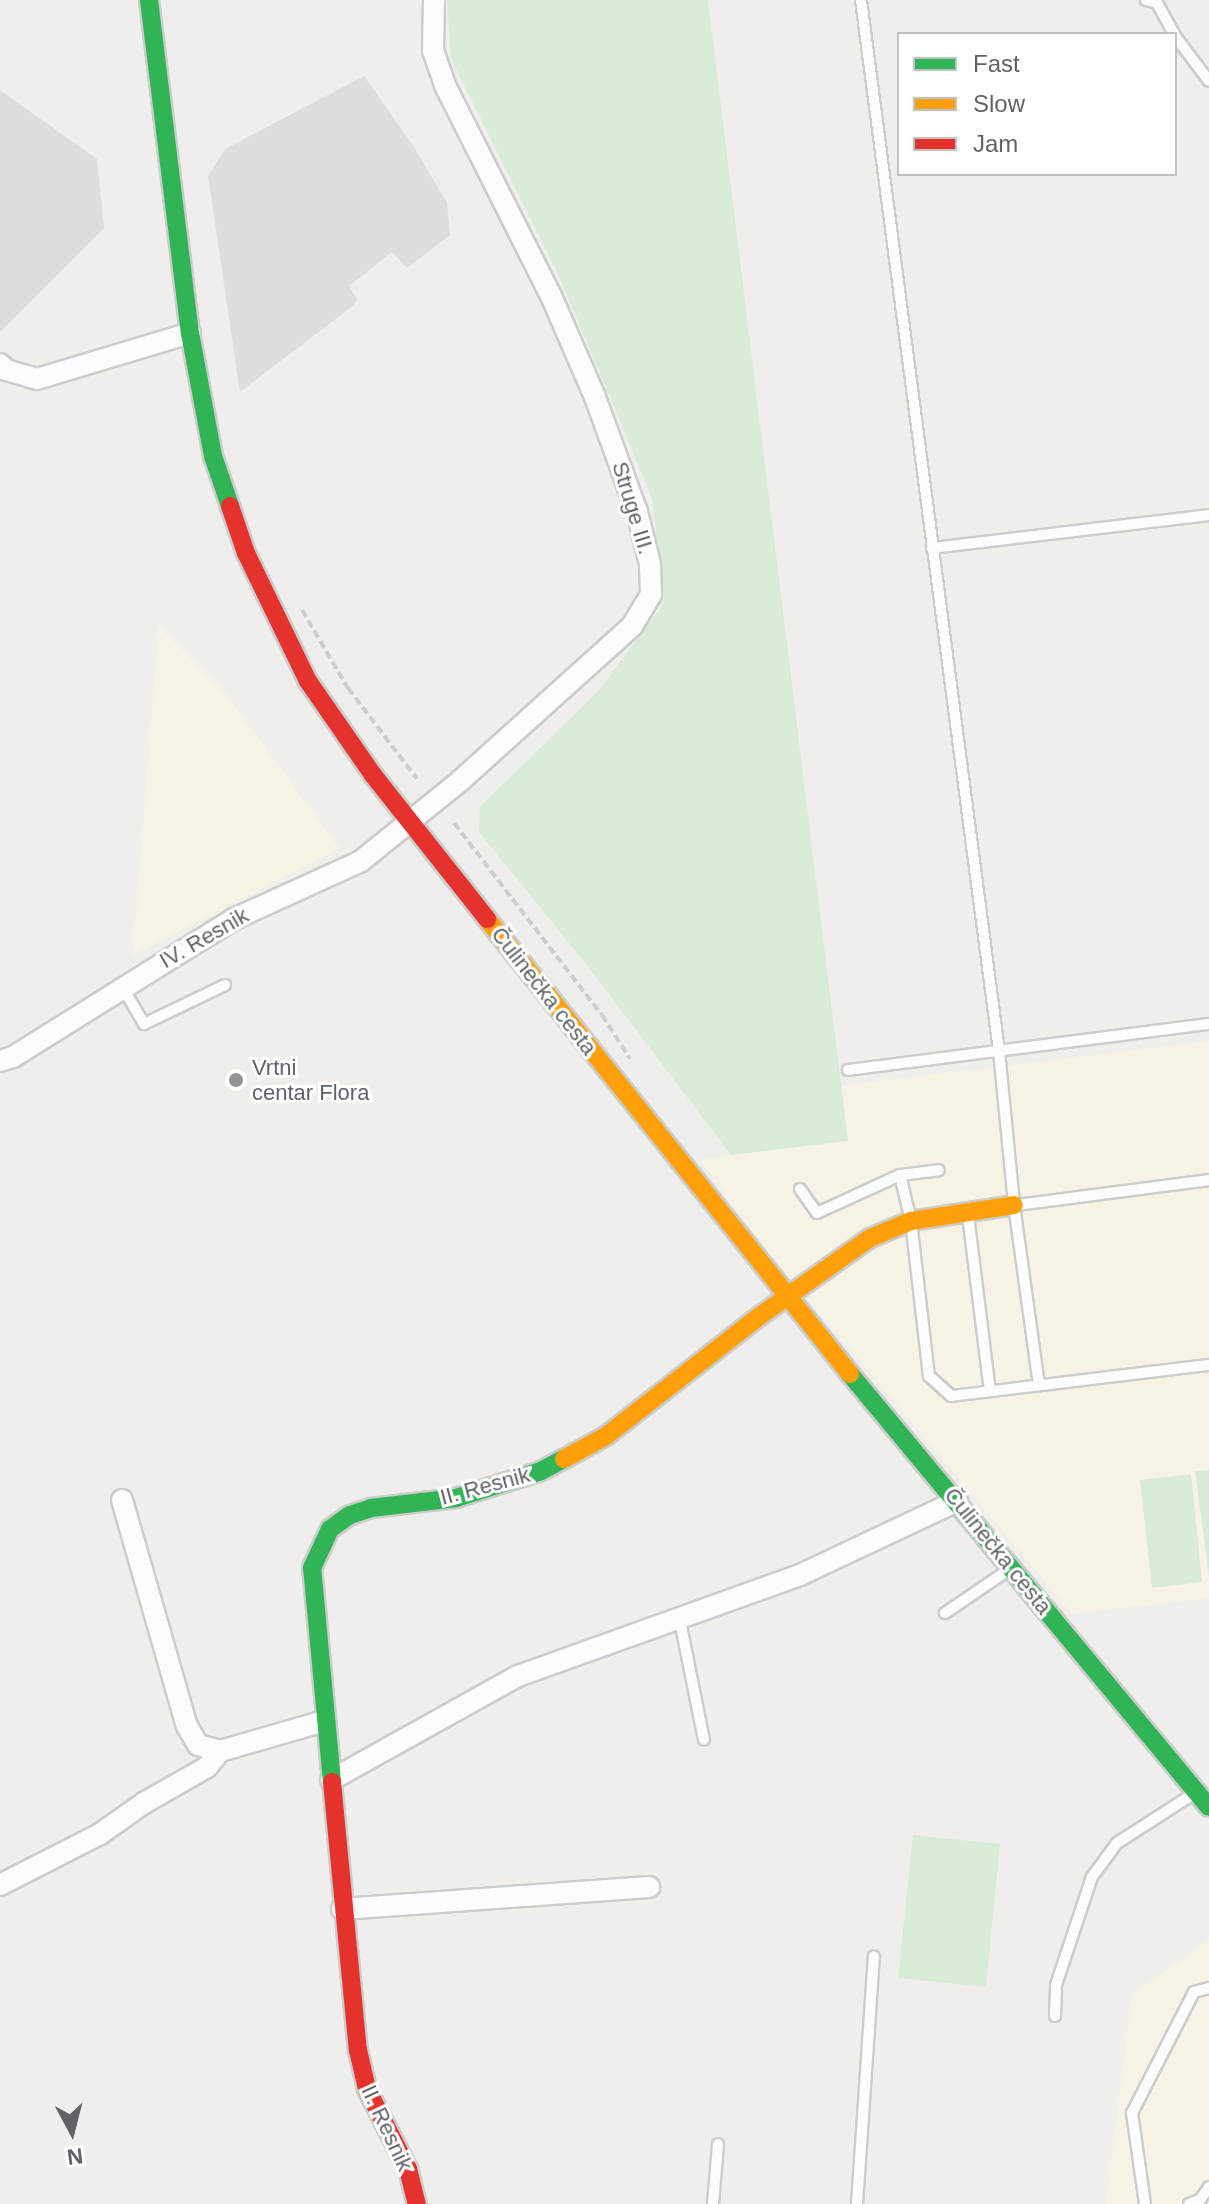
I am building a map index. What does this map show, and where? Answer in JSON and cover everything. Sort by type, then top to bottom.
[{"type":"street","name":"Čulinečka cesta","points":[[149,0],[190,333],[210,441],[232,516],[263,595],[308,681],[350,745],[785,1297],[1204,1799]]},
{"type":"street","name":"Struge III.","points":[[409,820],[460,781],[632,626],[651,594],[650,564],[637,512],[595,397],[551,296],[445,85],[433,51],[434,0]]},
{"type":"street","points":[[0,364],[6,370],[37,379],[190,333]]},
{"type":"street","name":"IV. Resnik","points":[[0,1061],[13,1057],[122,986],[234,919],[361,861],[409,820]]},
{"type":"street","points":[[785,1297],[870,1238],[911,1221],[1014,1205]]},
{"type":"street","name":"II. Resnik","points":[[417,2204],[408,2169],[367,2089],[358,2050],[324,1721],[312,1568],[330,1529],[350,1515],[371,1508],[456,1498],[541,1471],[574,1455],[606,1436],[785,1297]]},
{"type":"street","points":[[122,1500],[187,1726],[198,1745],[220,1751],[324,1721]]},
{"type":"street","points":[[331,1780],[518,1676],[800,1575],[957,1501]]},
{"type":"street","points":[[0,1885],[100,1834],[207,1767],[220,1751]]},
{"type":"street","points":[[342,1909],[649,1887]]},
{"type":"lane","points":[[861,0],[999,1051],[1014,1205],[1039,1385]]},
{"type":"lane","points":[[1157,1],[1172,32]]},
{"type":"lane","points":[[1177,39],[1209,81]]},
{"type":"lane","points":[[932,548],[1209,515]]},
{"type":"lane","points":[[122,986],[144,1024],[225,985]]},
{"type":"lane","points":[[848,1070],[1209,1024]]},
{"type":"lane","points":[[800,1189],[817,1213],[900,1175],[939,1170]]},
{"type":"lane","points":[[900,1175],[911,1221],[929,1376],[951,1396],[1209,1365]]},
{"type":"lane","points":[[1014,1205],[1209,1180]]},
{"type":"lane","points":[[968,1213],[990,1391]]},
{"type":"lane","points":[[945,1613],[1012,1568]]},
{"type":"lane","points":[[679,1616],[704,1740]]},
{"type":"lane","points":[[1055,2016],[1056,1985],[1092,1877],[1117,1843],[1204,1799]]},
{"type":"lane","points":[[857,2204],[874,1957]]},
{"type":"lane","points":[[1145,2204],[1132,2113],[1194,1992],[1209,1988]]},
{"type":"lane","points":[[713,2204],[718,2144]]},
{"type":"lane","points":[[1189,2204],[1200,2200],[1209,2187]]},
{"type":"path","points":[[300,607],[348,688],[417,779]]},
{"type":"path","points":[[454,823],[602,1015],[631,1061]]},
{"type":"shaded area","points":[[364,76],[414,147],[447,203],[450,235],[407,268],[392,252],[349,286],[357,299],[354,305],[240,392],[208,176],[225,149]]},
{"type":"shaded area","points":[[0,90],[97,159],[104,228],[0,332]]},
{"type":"shaded area","points":[[159,626],[225,693],[339,848],[133,955]]},
{"type":"shaded area","points":[[1209,1041],[1209,1598],[1072,1614],[764,1247],[699,1159],[848,1141],[841,1086]]},
{"type":"shaded area","points":[[1209,1940],[1209,2204],[1106,2204],[1132,1995]]},
{"type":"green space","points":[[447,0],[708,0],[848,1141],[731,1155],[590,969],[479,832],[480,807],[599,690],[664,603],[652,498],[559,276],[451,59]]},
{"type":"green space","points":[[1209,1470],[1209,1576],[1195,1471]]},
{"type":"green space","points":[[1191,1474],[1202,1582],[1152,1588],[1140,1480]]},
{"type":"green space","points":[[913,1835],[1000,1844],[986,1987],[898,1978]]},
{"type":"traffic: fast","points":[[149,0],[190,333],[213,456],[230,506]]},
{"type":"traffic: fast","points":[[850,1374],[1209,1807]]},
{"type":"traffic: fast","points":[[332,1782],[312,1568],[330,1529],[350,1515],[371,1508],[456,1498],[541,1471],[564,1459]]},
{"type":"traffic: slow","points":[[487,919],[850,1374]]},
{"type":"traffic: slow","points":[[564,1459],[606,1436],[757,1318],[870,1238],[911,1221],[1014,1205]]},
{"type":"traffic: jam","points":[[230,506],[246,553],[308,681],[373,775],[487,919]]},
{"type":"traffic: jam","points":[[332,1782],[358,2050],[367,2089],[408,2169],[417,2204]]},
{"type":"place","name":"Vrtni centar Flora","points":[[236,1080]]}]
